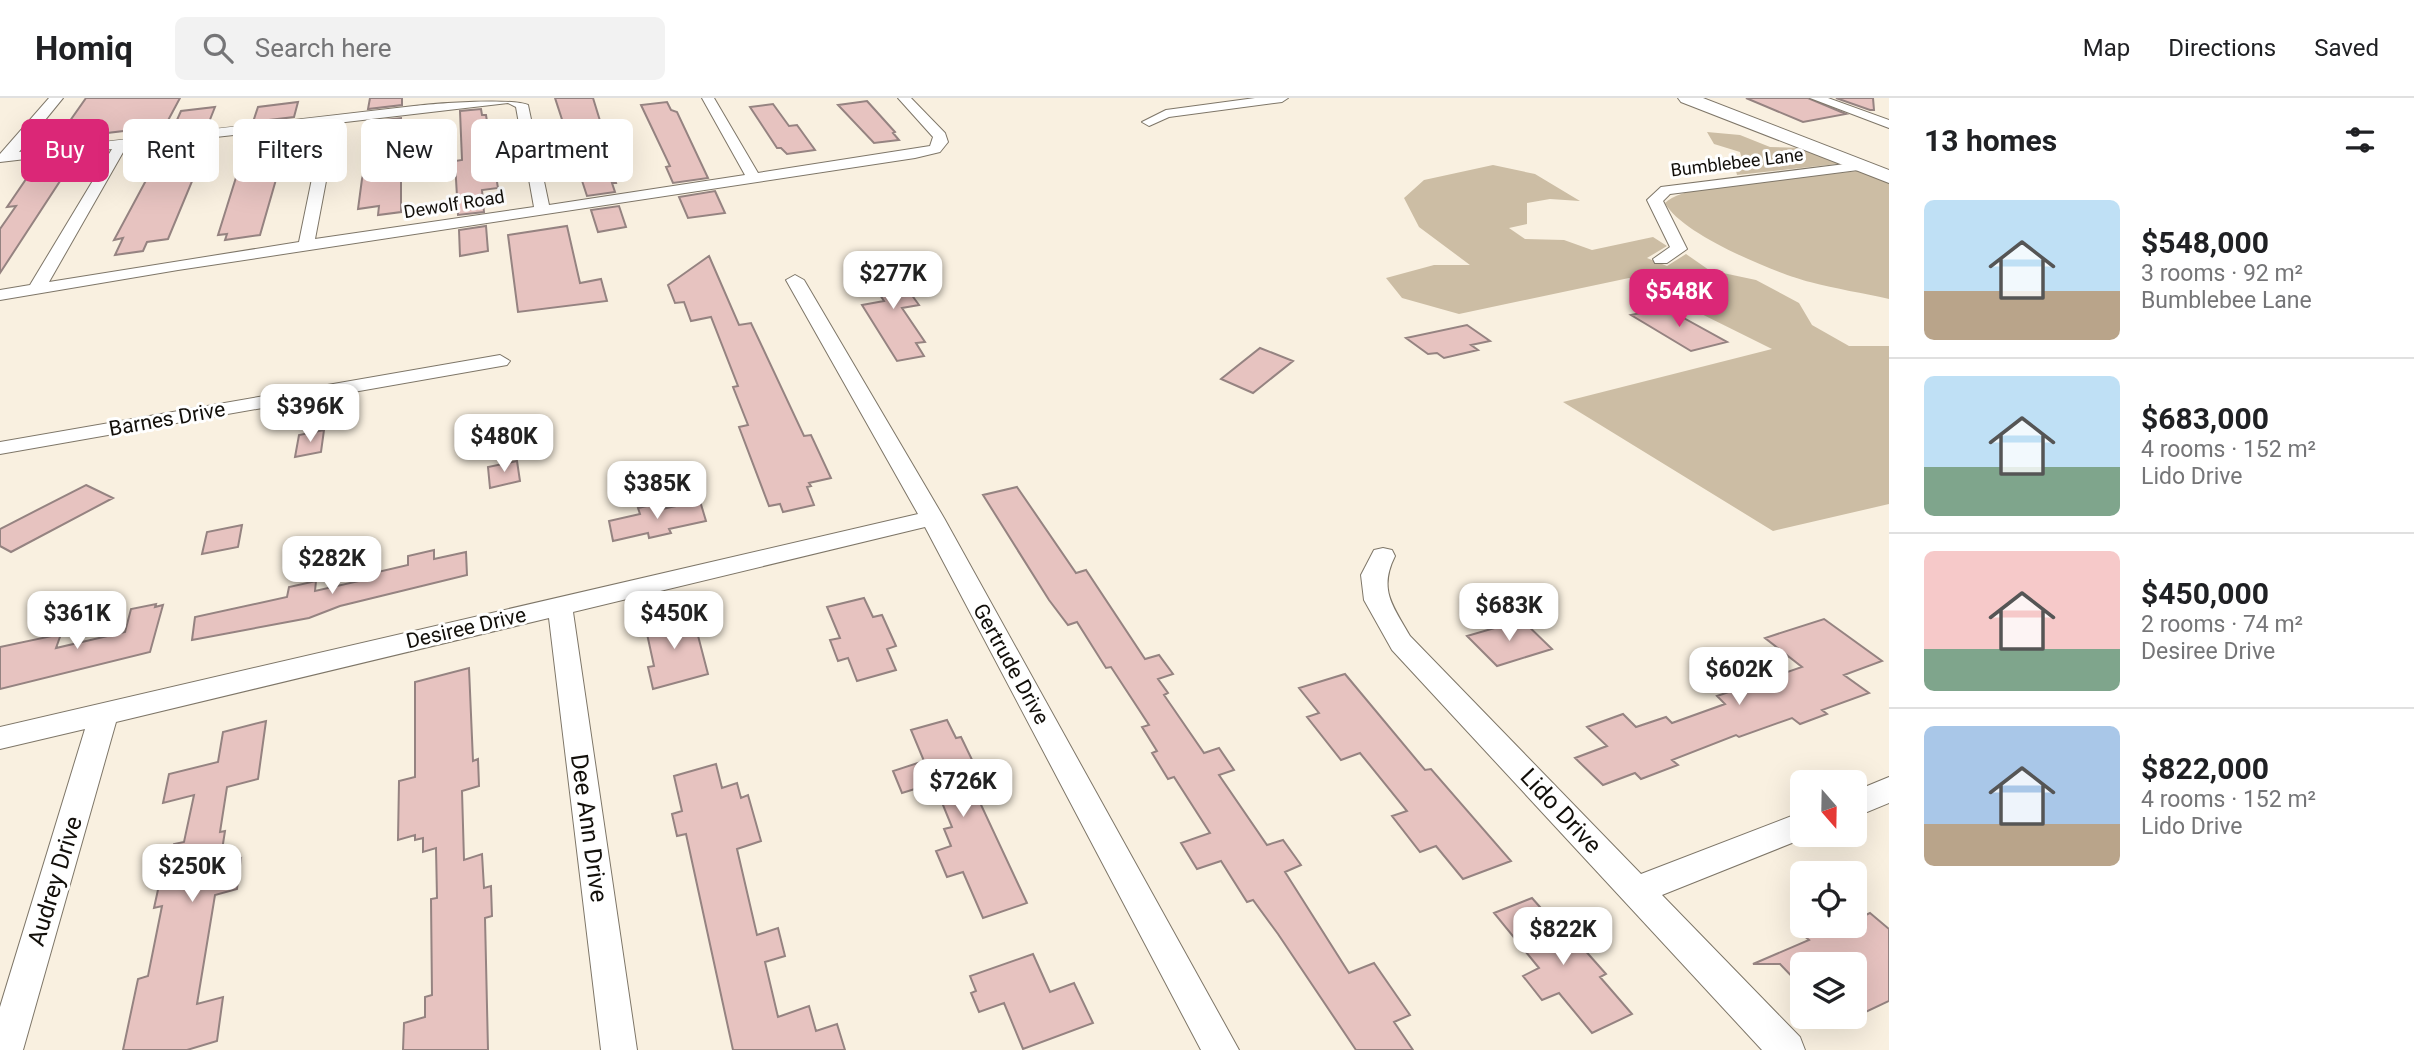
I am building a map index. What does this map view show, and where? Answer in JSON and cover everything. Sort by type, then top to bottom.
[{"type":"street","points":[[4,157],[57,98]]},
{"type":"street","points":[[708,98],[754,178]]},
{"type":"street","name":"Dewolf Road","points":[[0,295],[935,149],[941,139],[904,98]]},
{"type":"street","points":[[1149,122],[1166,114],[1282,98]]},
{"type":"street","points":[[1687,98],[1889,177]]},
{"type":"street","points":[[1816,98],[1889,124]]},
{"type":"street","points":[[4,157],[510,99],[522,105],[542,210]]},
{"type":"street","points":[[306,246],[331,118]]},
{"type":"street","points":[[37,288],[122,143]]},
{"type":"street","name":"Bumblebee Lane","points":[[1661,259],[1679,249],[1654,201],[1666,190],[1861,166]]},
{"type":"street","name":"Gertrude Drive","points":[[795,280],[932,518],[1222,1050]]},
{"type":"street","name":"Barnes Drive","points":[[0,448],[500,361]]},
{"type":"street","name":"Desiree Drive","points":[[0,738],[932,518]]},
{"type":"street","name":"Lido Drive","points":[[1383,556],[1373,575],[1377,600],[1401,643],[1787,1050]]},
{"type":"street","name":"Dee Ann Drive","points":[[560,606],[619,1050]]},
{"type":"street","name":"Audrey Drive","points":[[5,1050],[104,713]]},
{"type":"street","points":[[1867,799],[1889,790]]},
{"type":"street","points":[[1636,891],[1790,830]]},
{"type":"shaded area","points":[[1707,132],[1740,135],[1770,147],[1807,148],[1846,163],[1737,175],[1736,171],[1742,159],[1740,152],[1714,144]]},
{"type":"shaded area","points":[[1493,165],[1535,174],[1580,201],[1550,199],[1527,203],[1527,224],[1509,228],[1525,239],[1564,240],[1592,250],[1653,237],[1667,246],[1647,258],[1667,266],[1686,254],[1709,270],[1756,280],[1799,303],[1812,325],[1849,346],[1889,346],[1889,504],[1773,531],[1563,402],[1772,349],[1629,278],[1459,314],[1402,298],[1386,278],[1434,265],[1470,265],[1419,227],[1404,198],[1424,180]]},
{"type":"shaded area","points":[[1864,170],[1889,180],[1889,299],[1810,282],[1753,261],[1689,227],[1674,215],[1665,203],[1679,195],[1728,184]]},
{"type":"building","points":[[86,98],[180,98],[169,119],[123,119],[123,131],[109,133],[109,119],[71,119]]},
{"type":"building","points":[[370,98],[402,98],[402,105],[368,109]]},
{"type":"building","points":[[555,98],[593,98],[599,119],[562,119]]},
{"type":"building","points":[[1746,98],[1808,98],[1846,114],[1803,122]]},
{"type":"building","points":[[1836,98],[1873,98],[1874,110],[1870,110]]},
{"type":"building","points":[[867,101],[899,140],[874,143],[838,105]]},
{"type":"building","points":[[298,102],[294,117],[254,119],[258,107]]},
{"type":"building","points":[[667,102],[671,110],[677,112],[708,178],[673,183],[666,167],[670,166],[641,105]]},
{"type":"building","points":[[773,104],[789,126],[797,125],[815,150],[787,154],[777,148],[750,107]]},
{"type":"building","points":[[215,107],[210,119],[177,119],[181,111]]},
{"type":"building","points":[[481,109],[487,119],[471,119],[471,182],[497,182],[498,188],[482,190],[484,212],[458,215],[457,161],[462,160],[460,111]]},
{"type":"building","points":[[24,182],[59,182],[0,273],[0,229],[16,206],[7,207]]},
{"type":"building","points":[[145,182],[192,182],[168,239],[147,242],[143,251],[115,255],[123,238],[114,240]]},
{"type":"building","points":[[235,182],[275,182],[260,235],[225,240],[227,234],[218,235]]},
{"type":"building","points":[[362,182],[401,182],[401,212],[378,215],[379,206],[358,209]]},
{"type":"building","points":[[582,182],[616,182],[612,183],[615,192],[587,196]]},
{"type":"building","points":[[715,191],[725,213],[688,218],[679,197]]},
{"type":"building","points":[[619,206],[626,227],[598,232],[591,210]]},
{"type":"building","points":[[486,226],[488,251],[460,256],[459,230]]},
{"type":"building","points":[[567,226],[580,283],[601,279],[607,301],[518,312],[508,235]]},
{"type":"building","points":[[709,256],[739,325],[751,323],[804,436],[811,435],[831,478],[809,483],[811,486],[807,487],[814,505],[783,512],[780,504],[769,506],[739,427],[748,425],[733,387],[738,386],[711,317],[691,321],[684,302],[675,303],[668,285]]},
{"type":"building","points":[[884,257],[919,305],[902,308],[925,342],[916,343],[924,356],[897,361],[862,305],[884,301],[861,266]]},
{"type":"building","points":[[1671,307],[1671,311],[1727,342],[1691,351],[1631,315]]},
{"type":"building","points":[[1467,325],[1490,341],[1471,345],[1478,350],[1444,358],[1437,353],[1428,354],[1406,338]]},
{"type":"building","points":[[1260,348],[1293,361],[1253,393],[1221,379]]},
{"type":"building","points":[[324,430],[321,452],[295,457],[299,435]]},
{"type":"building","points":[[517,461],[520,481],[490,488],[488,467]]},
{"type":"building","points":[[86,485],[113,498],[11,552],[0,546],[0,529]]},
{"type":"building","points":[[1017,487],[1076,573],[1086,570],[1145,659],[1159,655],[1173,674],[1158,679],[1168,693],[1164,695],[1204,753],[1219,748],[1234,770],[1219,775],[1267,845],[1283,840],[1301,865],[1285,872],[1349,973],[1374,963],[1410,1015],[1394,1022],[1413,1050],[1356,1050],[1278,934],[1253,900],[1247,902],[1221,861],[1197,869],[1181,843],[1210,833],[1174,777],[1168,779],[1152,753],[1157,751],[1142,727],[1149,725],[1111,667],[1106,668],[1077,622],[1068,625],[1049,600],[983,495]]},
{"type":"building","points":[[700,501],[706,521],[669,529],[671,533],[649,538],[648,533],[613,541],[609,521],[640,514],[638,508],[660,503],[662,509]]},
{"type":"building","points":[[242,525],[238,547],[202,554],[207,532]]},
{"type":"building","points":[[434,550],[434,559],[466,552],[467,575],[340,606],[309,618],[192,640],[195,617],[287,597],[289,587],[316,581],[315,591],[368,579],[369,574],[408,565],[408,556]]},
{"type":"building","points":[[864,598],[873,617],[882,615],[896,646],[887,649],[896,670],[857,681],[848,658],[838,661],[830,640],[840,638],[827,607]]},
{"type":"building","points":[[156,604],[155,607],[163,605],[150,652],[0,689],[0,647],[61,634],[56,648],[125,632],[131,609]]},
{"type":"building","points":[[678,612],[683,631],[696,628],[708,674],[653,689],[648,667],[654,666],[644,620]]},
{"type":"building","points":[[1824,619],[1882,661],[1844,675],[1869,693],[1822,710],[1827,714],[1800,724],[1792,718],[1739,737],[1736,735],[1672,760],[1678,765],[1641,779],[1635,773],[1603,785],[1575,758],[1607,746],[1587,727],[1623,714],[1636,727],[1666,717],[1672,723],[1725,704],[1717,696],[1802,667],[1765,638]]},
{"type":"building","points":[[1522,620],[1552,649],[1497,666],[1467,636]]},
{"type":"building","points":[[469,668],[473,761],[478,759],[479,786],[462,791],[464,860],[482,854],[484,888],[491,886],[492,916],[485,918],[488,1050],[403,1050],[404,1023],[425,1017],[425,997],[432,995],[431,899],[437,898],[436,848],[423,852],[423,838],[415,840],[415,835],[398,840],[399,781],[415,777],[415,682]]},
{"type":"building","points":[[1345,674],[1425,770],[1431,769],[1511,861],[1463,879],[1436,846],[1420,852],[1392,816],[1407,811],[1360,753],[1341,760],[1307,717],[1319,713],[1299,688]]},
{"type":"building","points":[[947,720],[956,738],[961,737],[975,766],[969,767],[980,791],[975,792],[1027,903],[983,918],[963,872],[947,877],[936,851],[951,846],[944,829],[952,827],[934,783],[902,793],[893,771],[924,761],[911,730]]},
{"type":"building","points":[[266,721],[258,779],[227,787],[220,832],[225,831],[220,863],[241,858],[237,889],[215,895],[197,1004],[223,997],[217,1041],[187,1050],[123,1050],[138,979],[148,976],[162,906],[154,908],[161,876],[169,874],[174,844],[184,842],[194,795],[163,803],[169,774],[218,762],[223,732]]},
{"type":"building","points":[[716,764],[722,788],[737,783],[741,798],[748,795],[761,841],[737,849],[757,935],[778,928],[785,956],[765,962],[778,1017],[809,1006],[816,1031],[837,1024],[845,1050],[733,1050],[686,834],[677,836],[672,814],[682,811],[674,776]]},
{"type":"building","points":[[1532,898],[1570,941],[1575,939],[1606,974],[1600,977],[1632,1014],[1592,1033],[1559,993],[1542,1000],[1523,976],[1539,968],[1494,913]]},
{"type":"building","points":[[1870,913],[1889,929],[1889,1001],[1867,1011],[1867,952],[1790,952],[1790,974],[1780,964],[1753,964],[1809,940],[1807,938],[1867,938],[1867,914]]},
{"type":"building","points":[[1033,954],[1050,992],[1074,983],[1093,1023],[1023,1049],[1004,1003],[979,1012],[971,993],[976,991],[970,976]]}]
